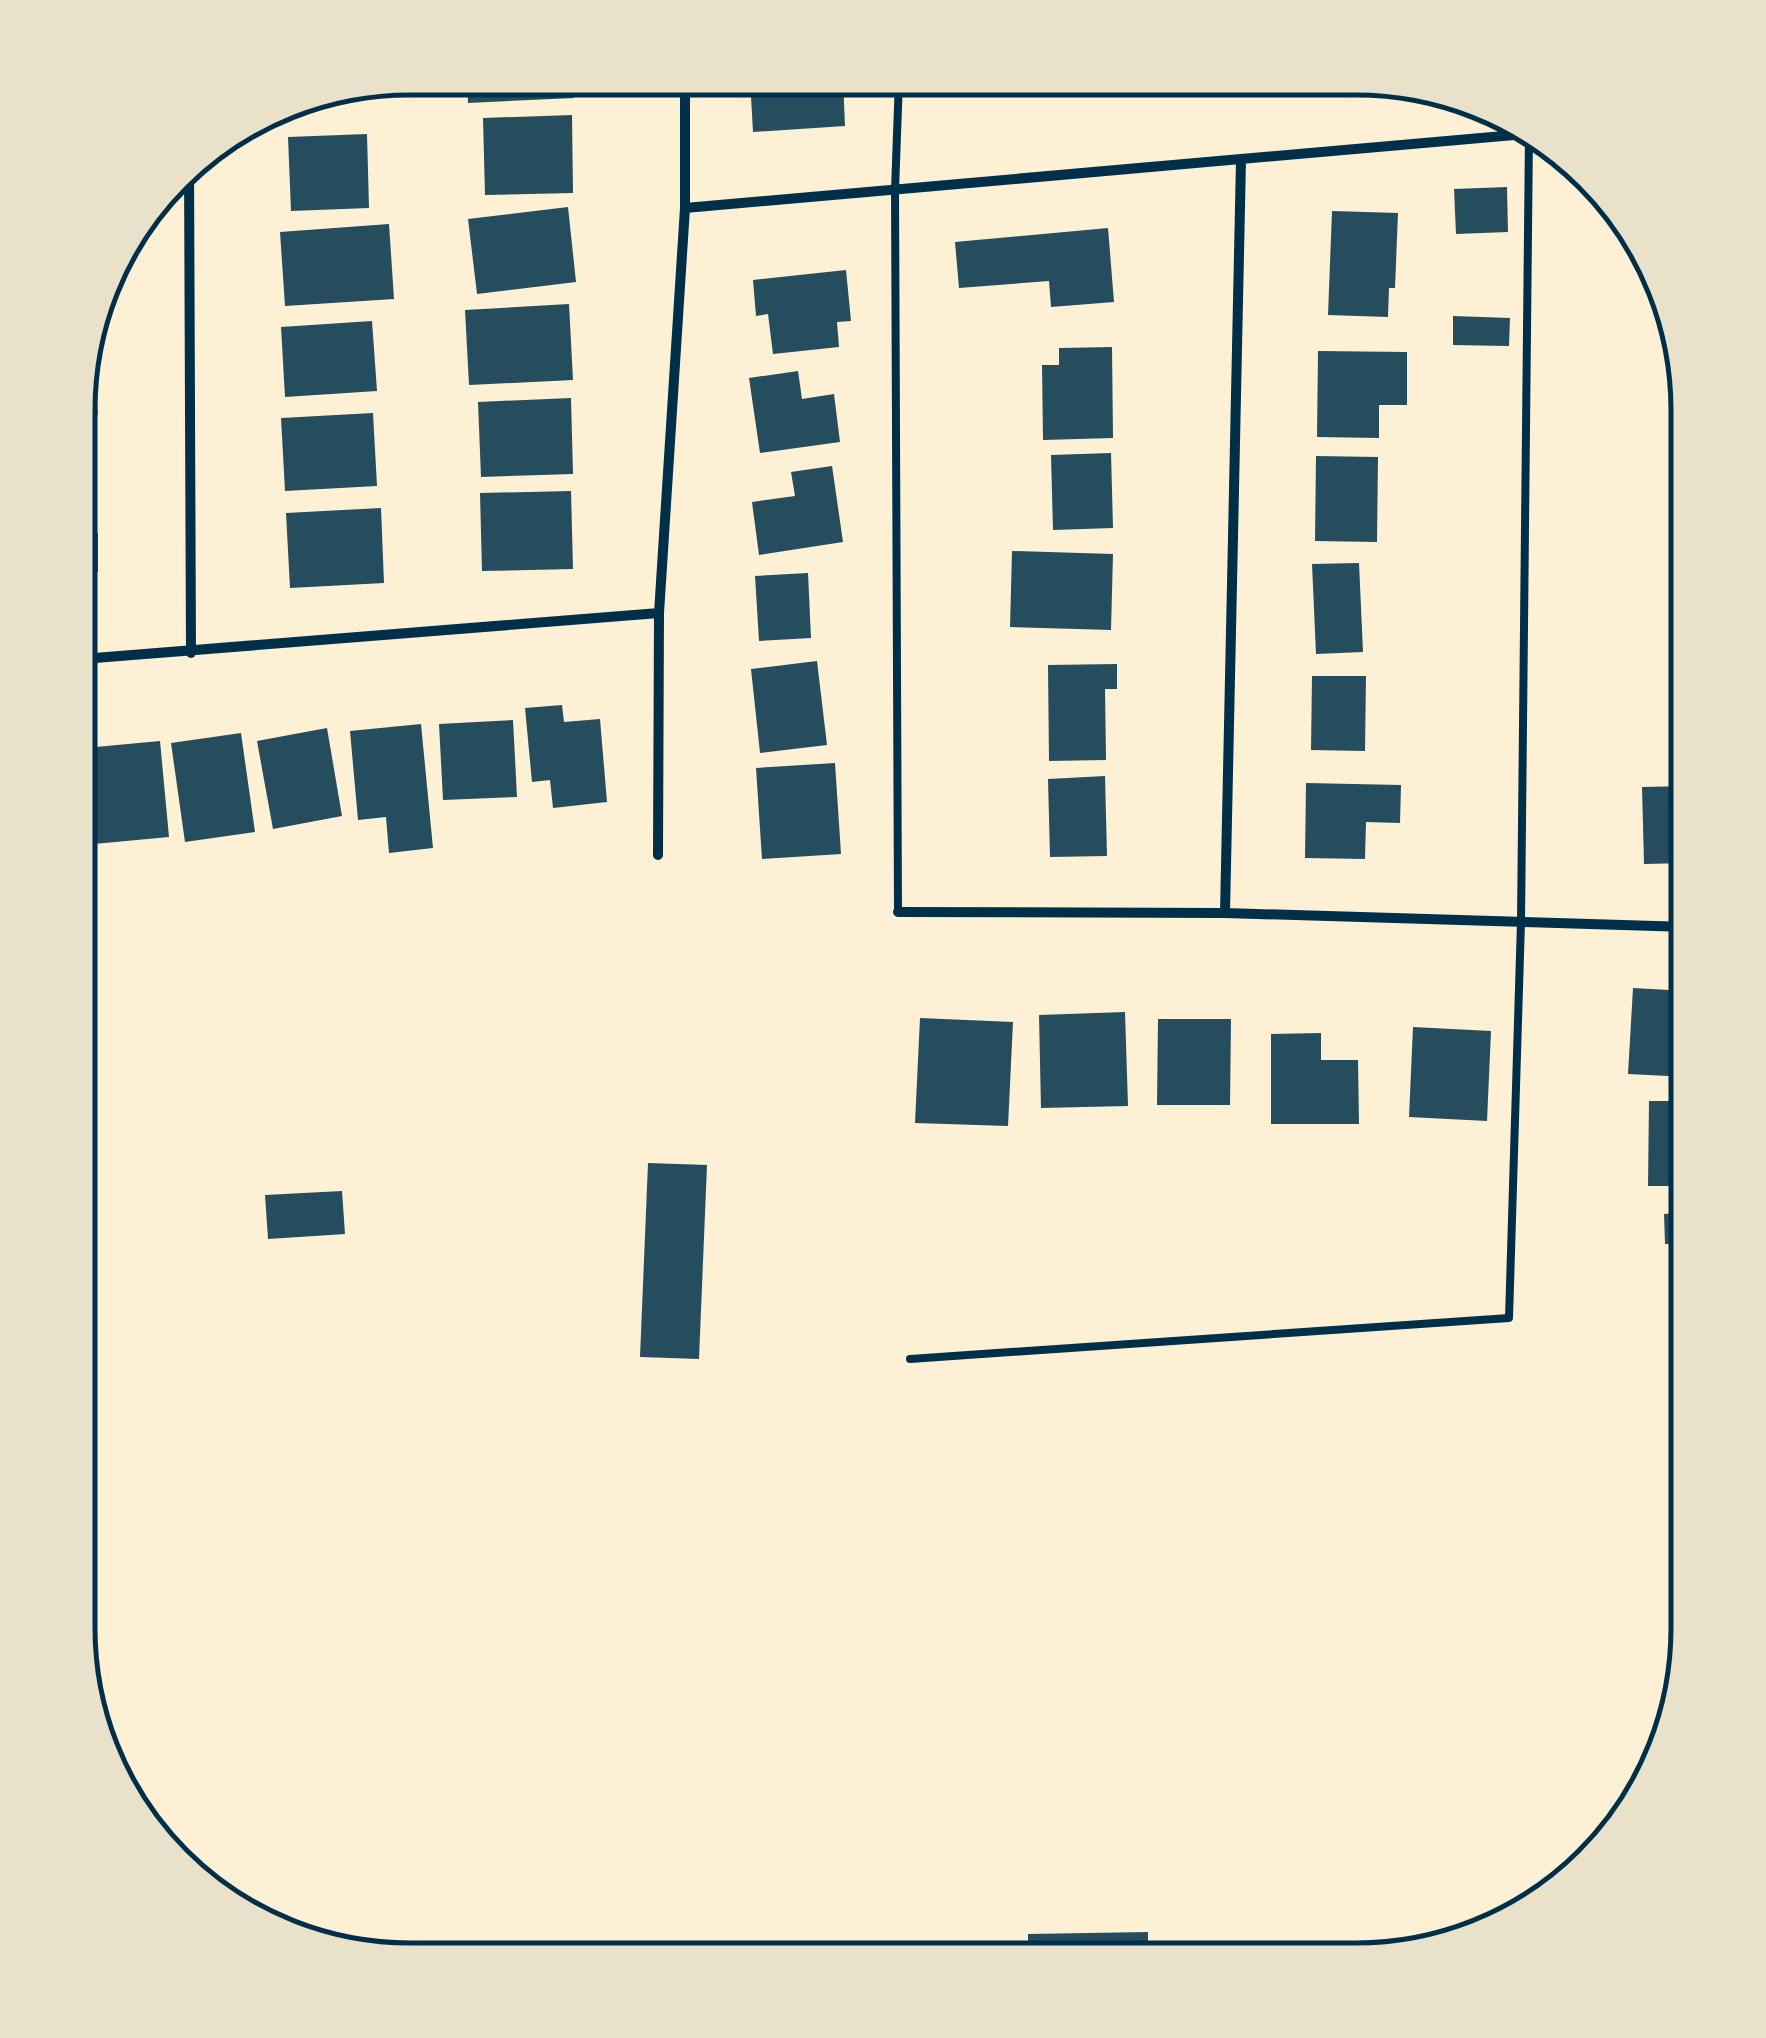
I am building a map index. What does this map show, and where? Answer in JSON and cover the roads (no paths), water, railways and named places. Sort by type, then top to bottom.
[{"type":"street","points":[[658,855],[658,613],[685,208],[685,95]]},
{"type":"street","points":[[685,208],[1508,135]]},
{"type":"street","points":[[1224,913],[1241,160]]},
{"type":"street","points":[[189,186],[191,653]]},
{"type":"street","points":[[95,659],[658,613]]},
{"type":"street","points":[[898,912],[1224,913],[1671,926]]},
{"type":"lane","points":[[898,95],[895,190],[898,912]]},
{"type":"lane","points":[[910,1359],[1509,1318],[1521,922],[1534,150]]}]
